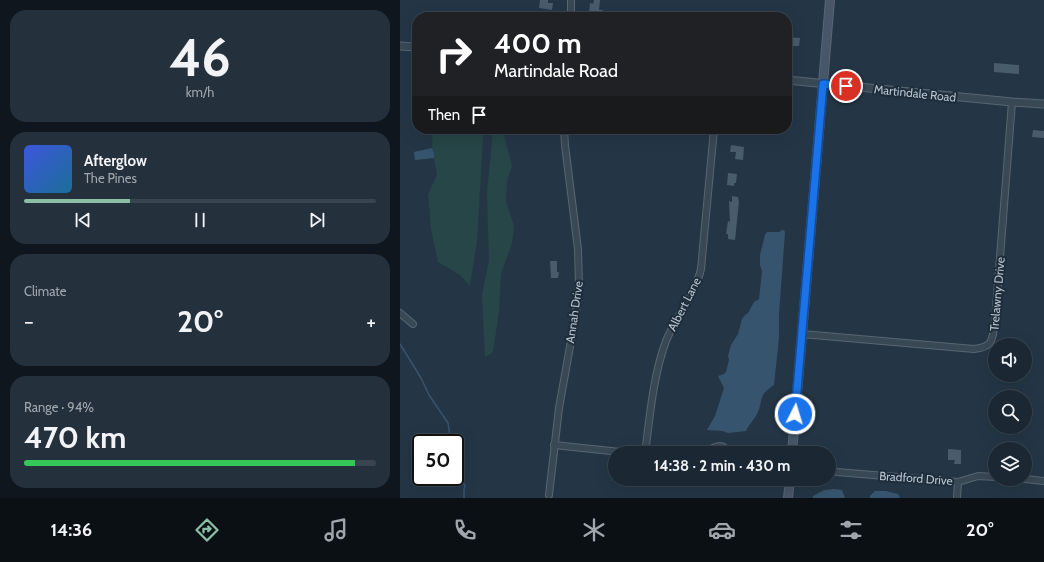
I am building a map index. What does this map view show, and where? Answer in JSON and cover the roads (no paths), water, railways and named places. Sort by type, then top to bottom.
[{"type":"main road","points":[[793,446],[830,0]]},
{"type":"main road","points":[[788,498],[789,486]]},
{"type":"street","points":[[571,0],[571,12]]},
{"type":"street","points":[[400,46],[412,47]]},
{"type":"street","name":"Martindale Road","points":[[792,81],[1044,104]]},
{"type":"street","name":"Trelawny Drive","points":[[802,334],[964,348],[980,348],[986,347],[990,344],[992,341],[996,316],[1012,102]]},
{"type":"street","name":"Annah Drive","points":[[549,495],[562,386],[576,313],[579,284],[578,249],[564,134]]},
{"type":"street","name":"Albert Lane","points":[[646,446],[660,359],[670,333],[694,290],[701,269],[714,134]]},
{"type":"street","points":[[400,313],[413,324]]},
{"type":"street","points":[[554,445],[608,451]]},
{"type":"street","name":"Bradford Drive","points":[[837,472],[958,482],[978,476],[988,477]]},
{"type":"street","points":[[1032,480],[1044,481]]},
{"type":"street","points":[[957,498],[958,482]]},
{"type":"water","points":[[432,148],[434,158],[415,160],[414,152]]},
{"type":"water","points":[[782,230],[785,232],[779,314],[779,337],[774,385],[763,394],[758,412],[746,431],[728,433],[723,431],[707,430],[715,416],[724,388],[718,376],[726,372],[731,345],[738,334],[742,319],[748,313],[754,302],[759,299],[762,271],[760,265],[760,255],[765,235],[767,232],[779,232]]},
{"type":"water","points":[[824,490],[842,490],[845,498],[813,498],[813,496]]},
{"type":"water","points":[[875,491],[886,491],[898,494],[900,498],[870,498]]},
{"type":"waterway","points":[[400,344],[421,378],[429,395],[448,423],[450,434]]},
{"type":"waterway","points":[[464,484],[464,498]]}]
